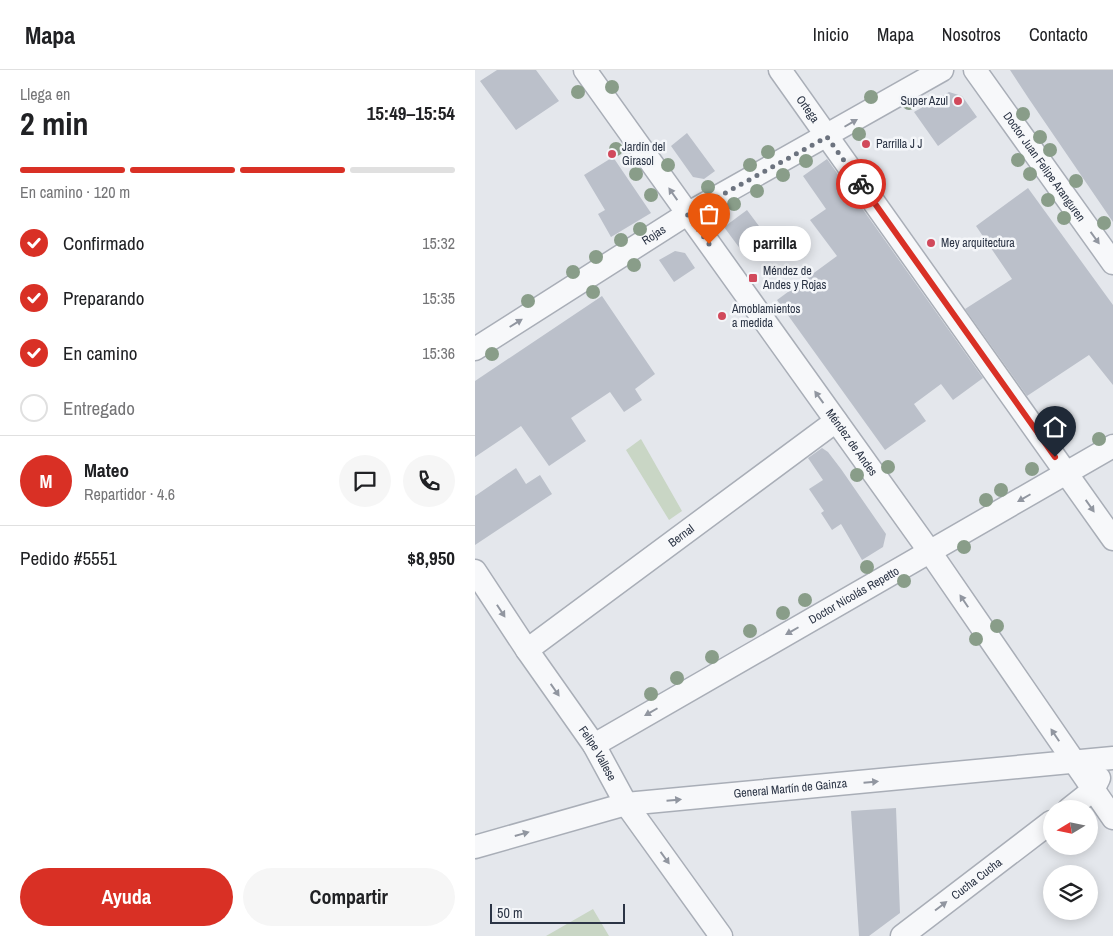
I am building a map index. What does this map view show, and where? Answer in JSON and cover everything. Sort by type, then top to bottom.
[{"type":"street","name":"Méndez de Andes","points":[[585,70],[930,552],[1113,818]]},
{"type":"street","name":"Ortega","points":[[780,70],[1113,539]]},
{"type":"street","name":"Rojas","points":[[475,349],[687,214],[827,137],[942,70]]},
{"type":"street","name":"Doctor Juan Felipe Aranguren","points":[[975,70],[1113,263]]},
{"type":"street","name":"Bernal","points":[[527,650],[836,421]]},
{"type":"street","name":"Doctor Nicolás Repetto","points":[[594,745],[1113,446]]},
{"type":"street","name":"Felipe Vallese","points":[[475,571],[527,650],[594,745],[626,804],[721,936]]},
{"type":"street","name":"General Martín de Gainza","points":[[475,848],[626,804],[1110,758]]},
{"type":"street","points":[[1080,800],[1093,790],[1110,758]]},
{"type":"street","name":"Cucha Cucha","points":[[903,936],[1043,828]]},
{"type":"green space","points":[[641,439],[682,511],[669,520],[626,450]]},
{"type":"green space","points":[[593,909],[609,936],[546,936]]},
{"type":"building","points":[[497,70],[536,70],[559,101],[516,130],[480,81]]},
{"type":"building","points":[[1010,70],[1113,70],[1113,222],[1029,99]]},
{"type":"building","points":[[949,92],[962,96],[977,117],[938,146],[914,112]]},
{"type":"building","points":[[687,133],[715,171],[704,179],[693,177],[671,146]]},
{"type":"building","points":[[613,157],[651,213],[611,237],[598,214],[605,210],[584,175]]},
{"type":"building","points":[[827,159],[983,378],[953,400],[941,384],[914,404],[926,421],[885,450],[777,300],[837,256],[810,220],[826,209],[803,176]]},
{"type":"building","points":[[1028,188],[1113,305],[1113,385],[1089,355],[1027,396],[965,309],[1012,279],[976,226]]},
{"type":"building","points":[[747,210],[765,234],[741,250],[724,227]]},
{"type":"building","points":[[675,251],[685,253],[695,268],[674,282],[659,260]]},
{"type":"building","points":[[602,296],[655,374],[635,389],[642,400],[624,412],[610,392],[571,418],[586,441],[549,466],[521,426],[475,457],[475,381]]},
{"type":"building","points":[[822,448],[828,452],[841,469],[886,534],[883,547],[862,560],[841,524],[832,530],[821,513],[824,511],[809,489],[823,480],[808,458]]},
{"type":"building","points":[[516,468],[526,484],[540,475],[552,494],[475,545],[475,496]]},
{"type":"building","points":[[896,808],[900,913],[869,936],[859,936],[851,811]]},
{"type":"way so far","points":[[709,244],[687,214],[827,137],[861,184]]},
{"type":"place","name":"Super Azul","points":[[958,101]]},
{"type":"place","name":"Parrilla J J","points":[[866,144]]},
{"type":"place","name":"Jardín del Girasol","points":[[612,154]]},
{"type":"place","name":"Mey arquitectura","points":[[931,243]]},
{"type":"place","name":"parrilla","points":[[709,244]]},
{"type":"place","name":"Méndez de Andes y Rojas","points":[[753,278]]},
{"type":"place","name":"Amoblamientos a medida","points":[[722,316]]},
{"type":"route","points":[[861,184],[1055,457]]}]
